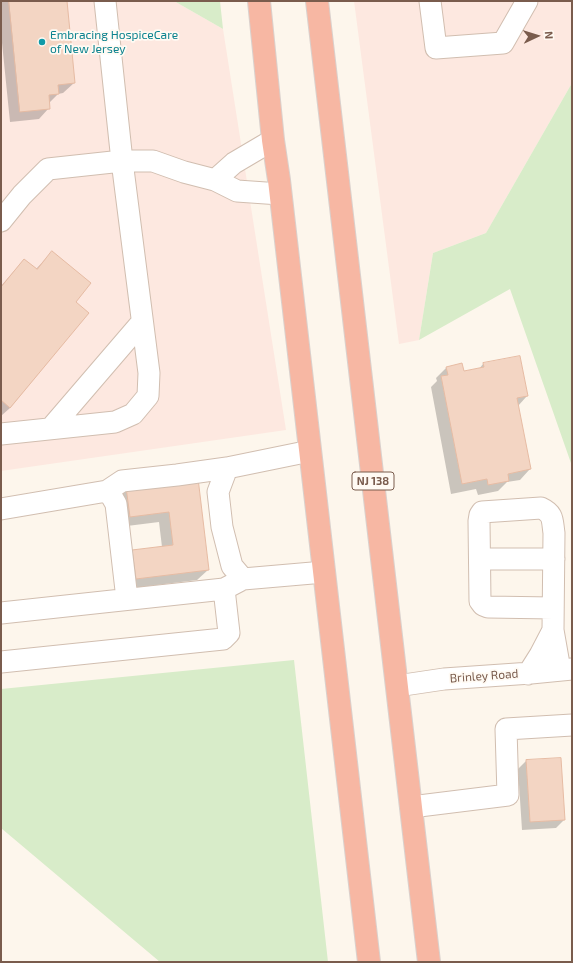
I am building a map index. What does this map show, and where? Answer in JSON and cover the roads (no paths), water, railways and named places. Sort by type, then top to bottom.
[{"type":"highway","points":[[259,1],[273,140],[369,962]]},
{"type":"highway","name":"NJ 138","points":[[317,1],[429,962]]},
{"type":"street","points":[[1,434],[115,422],[133,414],[148,396],[149,373],[122,161],[105,1]]},
{"type":"street","points":[[430,1],[436,48],[503,43],[527,1]]},
{"type":"street","points":[[215,180],[234,163],[273,140]]},
{"type":"street","points":[[1,221],[22,195],[48,170],[122,161],[153,161],[184,172],[215,180],[237,191],[280,194]]},
{"type":"street","points":[[51,428],[142,322]]},
{"type":"street","points":[[1,509],[107,491],[122,481],[227,468],[310,451]]},
{"type":"street","points":[[227,468],[218,492],[222,527],[232,566],[243,579]]},
{"type":"street","points":[[107,491],[116,504],[127,599]]},
{"type":"street","points":[[553,608],[488,607],[483,605],[480,601],[479,522],[482,512],[541,508],[549,511],[554,533],[553,630],[566,670]]},
{"type":"street","points":[[480,559],[554,559]]},
{"type":"street","points":[[1,613],[224,589],[243,579],[324,572]]},
{"type":"street","points":[[1,662],[223,638],[229,633],[224,589]]},
{"type":"street","points":[[528,674],[553,630]]},
{"type":"street","name":"Brinley Road","points":[[397,686],[444,679],[566,670]]},
{"type":"street","points":[[411,807],[508,796],[506,729],[572,725]]},
{"type":"place","name":"Embracing HospiceCare of New Jersey","points":[[42,42]]}]
